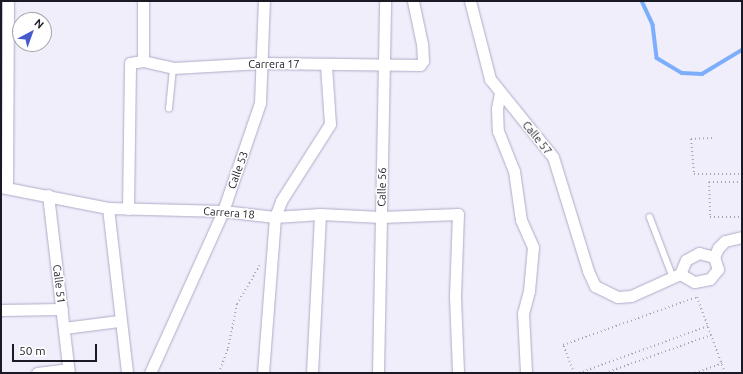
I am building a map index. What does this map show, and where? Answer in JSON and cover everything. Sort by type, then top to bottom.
[{"type":"street","points":[[4,187],[4,85],[8,1]]},
{"type":"street","points":[[143,1],[143,61]]},
{"type":"street","name":"Calle 53","points":[[150,373],[223,211],[260,103],[264,1]]},
{"type":"street","name":"Calle 56","points":[[378,373],[385,1]]},
{"type":"street","name":"Carrera 17","points":[[128,209],[130,63],[143,61],[173,68],[262,63],[420,65],[423,61],[422,44],[413,1]]},
{"type":"street","name":"Calle 57","points":[[469,3],[490,79],[553,157],[588,272],[595,286],[606,293],[618,297],[630,296],[677,275]]},
{"type":"street","points":[[263,373],[275,217],[281,201],[330,124],[326,65]]},
{"type":"street","points":[[500,93],[497,108],[498,131],[514,171],[521,220],[533,247],[529,291],[523,313],[526,373]]},
{"type":"street","name":"Carrera 18","points":[[4,187],[108,208],[223,211],[275,217],[320,214],[381,217],[458,214],[455,297],[458,373]]},
{"type":"street","name":"Calle 51","points":[[48,195],[69,371]]},
{"type":"street","points":[[108,208],[119,321],[127,373]]},
{"type":"street","points":[[312,373],[320,214]]},
{"type":"street","points":[[714,257],[699,253],[692,256],[682,266],[677,275],[694,282],[710,279],[718,269],[714,257],[718,248],[725,242],[742,237]]},
{"type":"street","points":[[1,310],[62,309]]},
{"type":"street","points":[[64,328],[119,321]]},
{"type":"street","points":[[37,373],[69,371]]},
{"type":"lane","points":[[169,109],[173,68]]},
{"type":"lane","points":[[650,217],[677,275]]},
{"type":"path","points":[[712,138],[691,139],[694,174],[742,174]]},
{"type":"path","points":[[742,182],[709,182],[710,217],[742,217]]},
{"type":"path","points":[[219,373],[228,348],[237,304],[261,263]]},
{"type":"path","points":[[574,373],[563,345],[697,297],[725,372],[721,373]]},
{"type":"path","points":[[579,373],[708,326]]},
{"type":"path","points":[[605,373],[712,335]]},
{"type":"path","points":[[695,373],[722,363]]},
{"type":"waterway","points":[[642,1],[653,25],[657,58],[682,73],[702,74],[742,50]]}]
